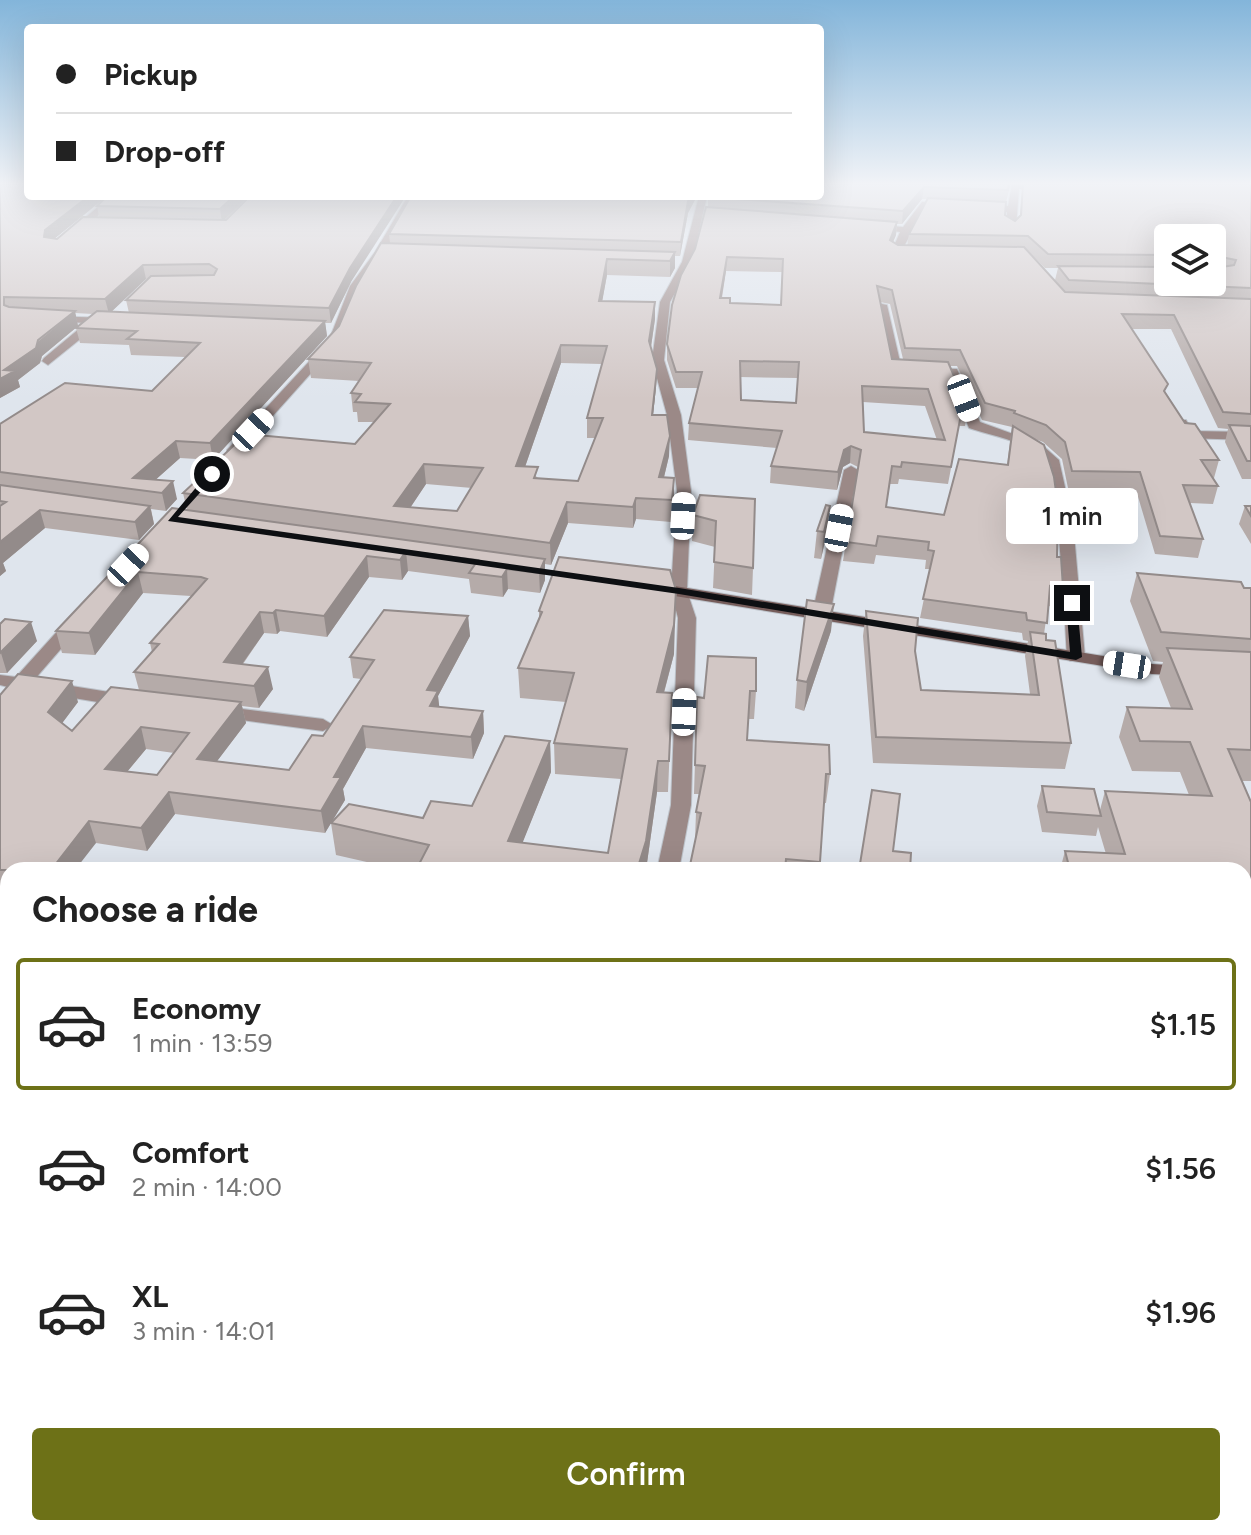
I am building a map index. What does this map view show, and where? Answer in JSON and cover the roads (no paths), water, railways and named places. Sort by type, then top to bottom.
[{"type":"street","points":[[222,463],[334,341],[355,286],[378,256]]},
{"type":"street","points":[[670,862],[681,805],[687,618],[679,591],[684,491],[674,415],[658,360],[665,302],[688,256]]},
{"type":"street","points":[[671,262],[687,262]]},
{"type":"street","points":[[881,305],[896,369],[953,372],[974,425],[1036,447],[1052,460],[1065,523],[1076,657]]},
{"type":"street","points":[[41,318],[112,321],[124,317]]},
{"type":"street","points":[[48,361],[95,321]]},
{"type":"street","points":[[322,330],[337,330]]},
{"type":"street","points":[[1170,406],[1188,435],[1251,436]]},
{"type":"street","points":[[821,615],[851,470]]},
{"type":"street","points":[[633,584],[1152,669],[1209,672]]},
{"type":"street","points":[[0,707],[86,611]]},
{"type":"street","points":[[0,680],[154,704]]},
{"type":"street","points":[[200,710],[323,725]]}]
